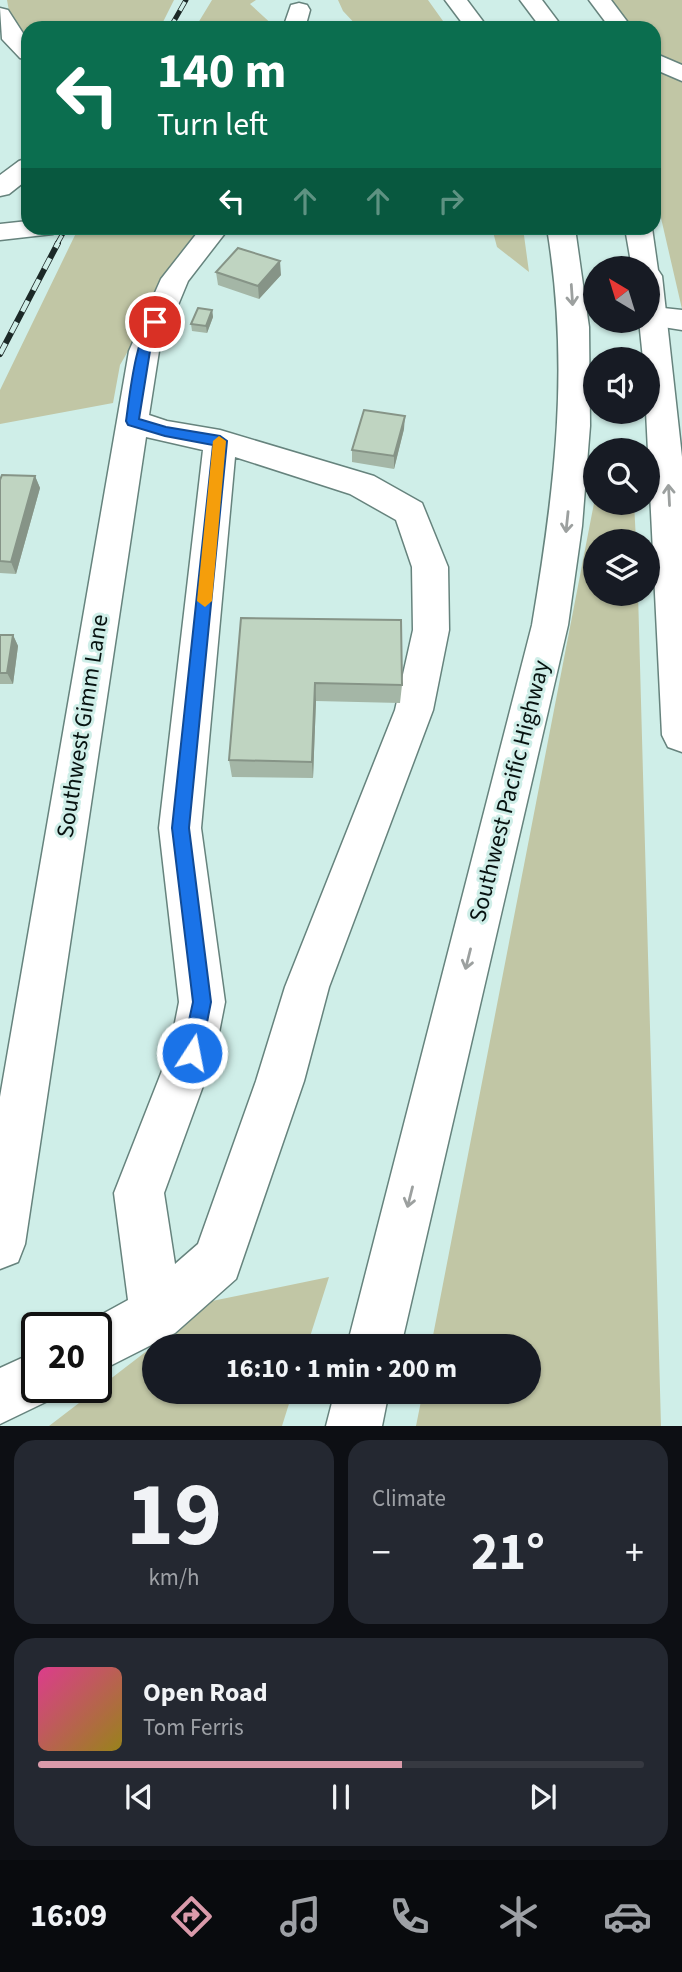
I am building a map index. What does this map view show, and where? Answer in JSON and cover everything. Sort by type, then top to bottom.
[{"type":"main road","points":[[456,0],[472,21]]},
{"type":"main road","points":[[531,0],[547,21]]},
{"type":"main road","points":[[600,0],[616,21]]},
{"type":"main road","points":[[0,15],[13,39],[21,46]]},
{"type":"main road","points":[[661,64],[682,74]]},
{"type":"main road","points":[[0,188],[21,172]]},
{"type":"main road","points":[[0,232],[21,230]]},
{"type":"main road","name":"Southwest Gimm Lane","points":[[0,1244],[144,351],[165,299],[189,260],[209,235]]},
{"type":"main road","name":"Southwest Pacific Highway","points":[[377,1334],[550,625],[566,534],[576,407],[572,288],[562,235]]},
{"type":"main road","points":[[639,235],[644,256]]},
{"type":"main road","points":[[660,302],[668,319],[667,473],[682,735]]},
{"type":"main road","points":[[112,1337],[156,1314],[218,1261],[280,1081],[307,987],[414,710],[431,630],[430,567],[410,512],[362,485],[220,441],[165,432],[132,421]]},
{"type":"main road","points":[[156,1314],[139,1193],[192,1053],[202,1002],[180,828],[220,441]]},
{"type":"main road","points":[[0,1397],[21,1386]]},
{"type":"main road","points":[[354,1426],[359,1404]]},
{"type":"green space","points":[[7,0],[174,0],[164,21],[21,21],[21,30],[11,22]]},
{"type":"green space","points":[[212,0],[256,0],[250,4],[268,21],[199,21]]},
{"type":"green space","points":[[338,0],[428,0],[443,21],[352,21],[343,11]]},
{"type":"green space","points":[[608,0],[682,0],[682,66],[661,56],[661,21],[624,21]]},
{"type":"green space","points":[[661,70],[682,81],[682,309],[661,218]]},
{"type":"green space","points":[[75,235],[195,235],[120,365],[113,403],[0,424],[0,390]]},
{"type":"green space","points":[[494,235],[524,235],[529,272],[497,247]]},
{"type":"green space","points":[[592,515],[635,515],[635,529],[589,529]]},
{"type":"green space","points":[[583,560],[583,606],[638,606],[661,1426],[416,1426],[420,1404],[541,1404],[541,1334],[433,1334]]},
{"type":"green space","points":[[329,1277],[311,1334],[169,1334],[212,1301]]},
{"type":"green space","points":[[142,1355],[142,1404],[289,1404],[282,1426],[49,1426],[79,1403],[112,1403],[112,1378]]},
{"type":"building","points":[[238,248],[280,261],[258,286],[216,272]]},
{"type":"building","points":[[198,308],[212,310],[206,326],[191,324]]},
{"type":"building","points":[[364,410],[405,416],[394,456],[352,450]]},
{"type":"building","points":[[2,475],[35,476],[11,562],[0,561]]},
{"type":"building","points":[[241,618],[401,620],[402,685],[315,683],[312,762],[229,760]]},
{"type":"building","points":[[0,635],[13,635],[7,673],[0,673]]},
{"type":"railway","points":[[174,21],[186,0]]},
{"type":"railway","points":[[57,244],[62,235]]},
{"type":"railway","points":[[0,354],[58,243]]},
{"type":"slow traffic","points":[[205,601],[219,441]]},
{"type":"route","points":[[155,322],[144,351],[132,421],[165,432],[220,441],[180,828],[202,1002],[192,1053]]}]
